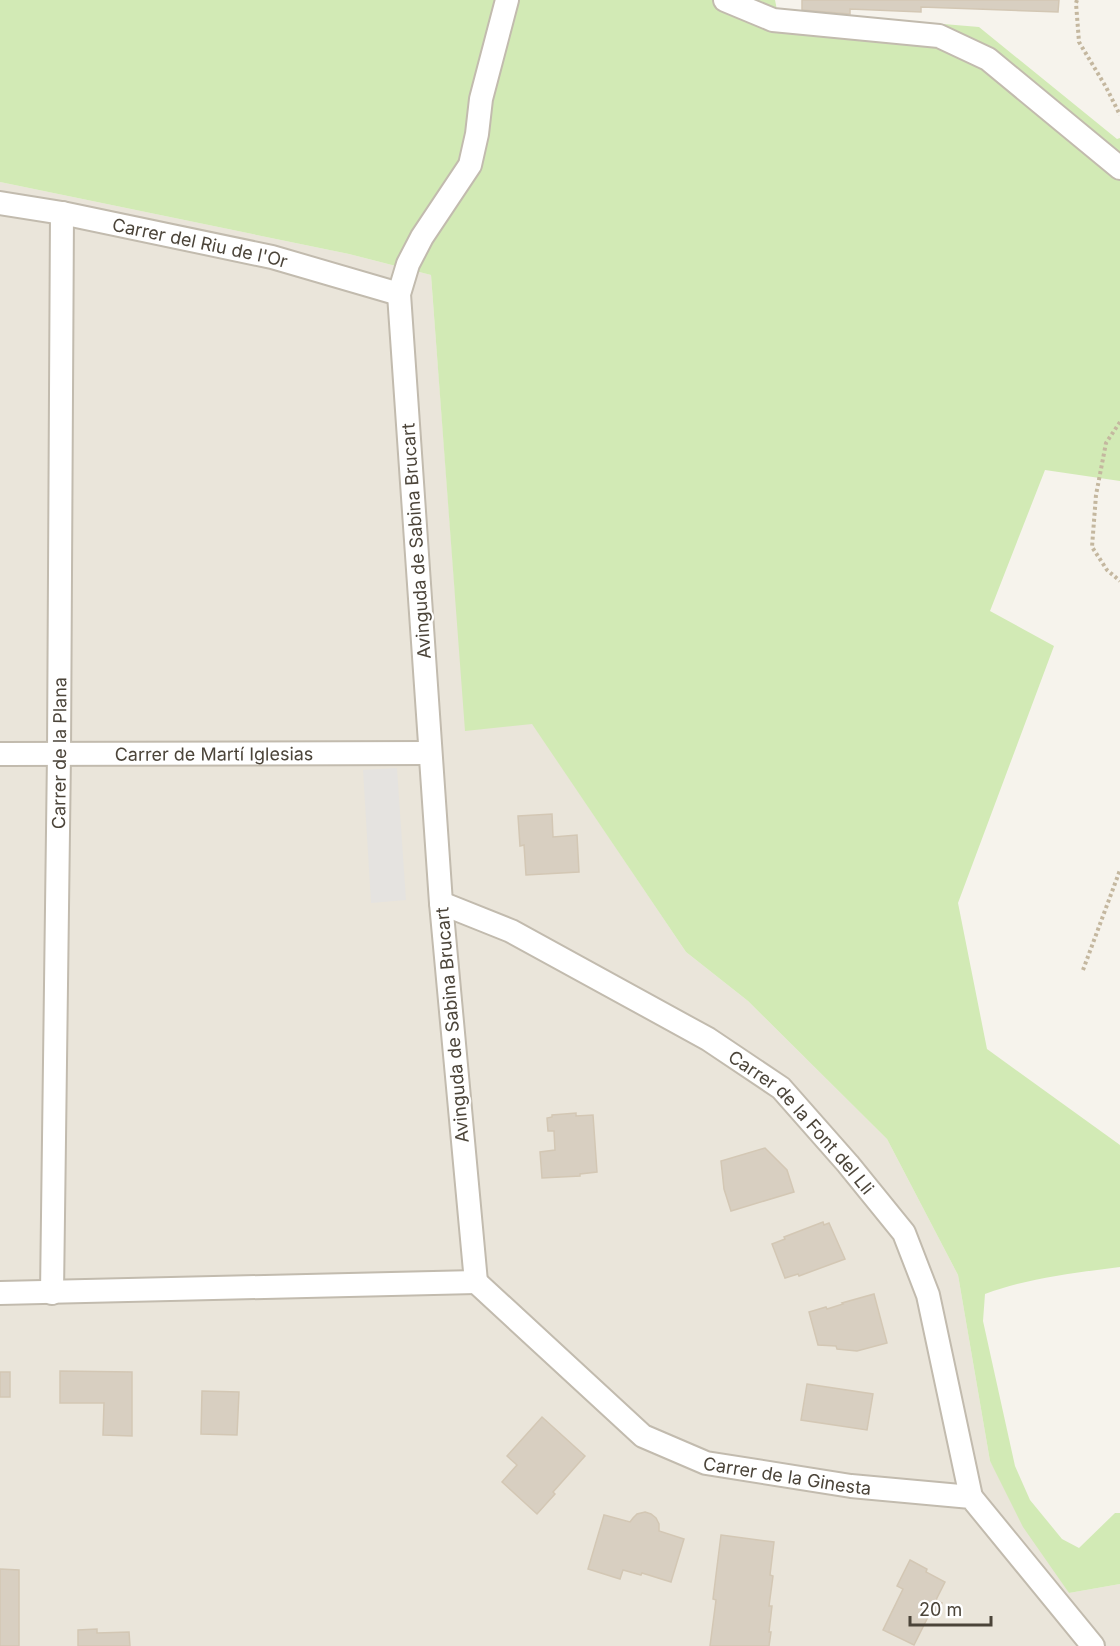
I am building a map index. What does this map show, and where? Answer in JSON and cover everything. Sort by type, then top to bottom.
[{"type":"street","points":[[399,294],[408,264],[422,237],[470,165],[477,134],[481,99],[507,0]]},
{"type":"street","points":[[725,0],[773,20],[939,36],[988,59],[1120,168]]},
{"type":"street","name":"Carrer del Riu de l'Or","points":[[0,203],[62,213],[272,257],[399,294]]},
{"type":"street","name":"Carrer de la Plana","points":[[52,1293],[59,754],[62,213]]},
{"type":"street","name":"Avinguda de Sabina Brucart","points":[[399,294],[441,903],[476,1282]]},
{"type":"street","name":"Carrer de Martí Iglesias","points":[[0,754],[430,753]]},
{"type":"street","name":"Carrer de la Font del Lli","points":[[441,903],[511,931],[708,1039],[781,1088],[848,1164],[904,1233],[928,1295],[971,1497]]},
{"type":"street","points":[[0,1293],[476,1282]]},
{"type":"street","name":"Carrer de la Ginesta","points":[[476,1282],[643,1436],[706,1462],[851,1486],[971,1497]]},
{"type":"street","points":[[971,1497],[1093,1646]]},
{"type":"path","points":[[1077,0],[1079,42],[1120,115]]},
{"type":"path","points":[[1120,422],[1106,443],[1096,495],[1092,547],[1107,570],[1120,581]]},
{"type":"path","points":[[1083,970],[1120,870]]},
{"type":"shaded area","points":[[0,182],[349,254],[431,275],[455,592],[532,723],[686,952],[748,1001],[887,1139],[958,1275],[990,1461],[1069,1593],[1120,1584],[1120,1646],[0,1646]]},
{"type":"shaded area","points":[[397,768],[406,900],[371,903],[363,770]]},
{"type":"green space","points":[[0,0],[775,0],[777,10],[979,27],[1117,139],[1120,138],[1120,481],[1045,470],[990,611],[1054,646],[958,903],[987,1049],[1120,1145],[1120,1267],[1034,1280],[985,1294],[983,1321],[1015,1466],[1030,1500],[1062,1539],[1079,1548],[1115,1513],[1120,1513],[1120,1584],[1069,1593],[1023,1527],[990,1461],[958,1275],[887,1139],[748,1001],[686,952],[532,724],[465,731],[431,275],[349,254],[0,182]]},
{"type":"building","points":[[802,0],[1059,0],[1058,12],[921,7],[921,12],[850,9],[850,14],[802,10]]},
{"type":"building","points":[[552,814],[553,837],[577,835],[579,872],[526,875],[524,845],[520,846],[518,816]]},
{"type":"building","points":[[576,1113],[576,1116],[593,1115],[597,1172],[580,1174],[580,1176],[542,1178],[540,1152],[555,1150],[554,1131],[548,1131],[547,1118],[552,1115]]},
{"type":"building","points":[[765,1148],[787,1170],[794,1192],[731,1211],[724,1189],[721,1161]]},
{"type":"building","points":[[823,1222],[824,1225],[829,1223],[845,1259],[799,1276],[798,1274],[785,1278],[772,1244]]},
{"type":"building","points":[[874,1294],[887,1343],[857,1351],[818,1345],[809,1312],[826,1307],[827,1309]]},
{"type":"building","points":[[60,1371],[132,1372],[132,1436],[103,1435],[104,1403],[60,1403]]},
{"type":"building","points":[[0,1372],[10,1372],[10,1397],[0,1397]]},
{"type":"building","points":[[807,1384],[873,1394],[867,1430],[801,1420]]},
{"type":"building","points":[[202,1391],[239,1392],[237,1435],[201,1434]]},
{"type":"building","points":[[542,1417],[585,1456],[537,1514],[502,1482],[517,1465],[507,1456]]},
{"type":"building","points":[[645,1512],[656,1518],[659,1531],[684,1539],[671,1582],[623,1570],[620,1579],[588,1569],[604,1515],[630,1522],[637,1514]]},
{"type":"building","points":[[721,1535],[774,1542],[770,1575],[773,1576],[769,1606],[772,1606],[769,1646],[710,1646]]},
{"type":"building","points":[[910,1560],[945,1582],[936,1600],[942,1603],[935,1615],[930,1613],[914,1645],[883,1630],[903,1589],[897,1586]]},
{"type":"building","points":[[0,1569],[19,1570],[19,1646],[0,1646]]},
{"type":"building","points":[[97,1629],[97,1633],[129,1632],[130,1646],[78,1646],[78,1630]]}]
